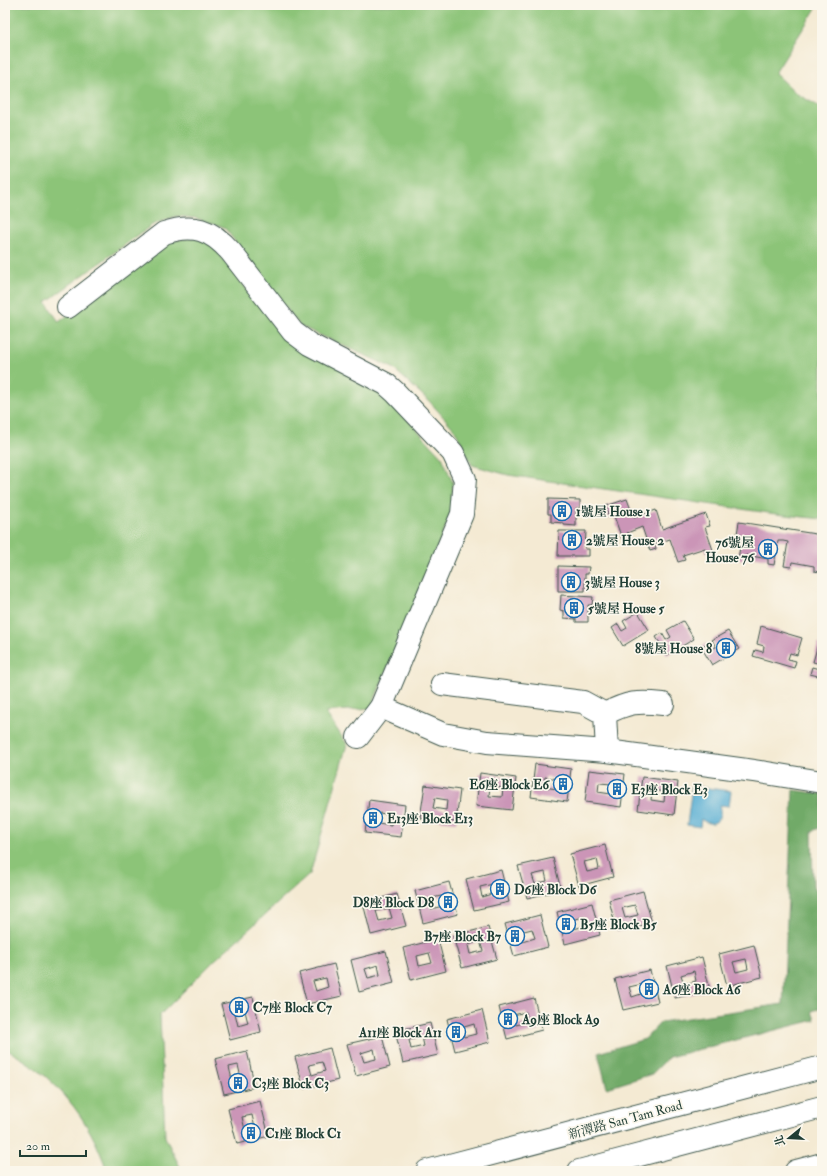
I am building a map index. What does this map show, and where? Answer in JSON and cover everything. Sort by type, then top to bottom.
[{"type":"main road","points":[[68,307],[164,234],[172,230],[187,228],[200,229],[208,232],[223,243],[231,252],[293,332],[309,344],[386,384],[453,454],[464,479],[462,514],[381,707],[358,737]]},
{"type":"main road","points":[[442,684],[583,702],[605,714]]},
{"type":"main road","points":[[605,714],[629,703],[641,702],[663,704]]},
{"type":"main road","points":[[381,707],[443,734],[487,742],[607,751],[822,782]]},
{"type":"main road","points":[[605,714],[607,751]]},
{"type":"main road","name":"新潭路 San Tam Road","points":[[428,1171],[822,1067]]},
{"type":"main road","points":[[579,1171],[822,1107]]},
{"type":"main road","points":[[796,1171],[822,1164]]},
{"type":"green space","points":[[5,5],[818,5],[775,73],[797,94],[822,108],[822,519],[776,514],[508,475],[472,465],[455,430],[430,402],[393,368],[300,326],[224,227],[196,218],[176,216],[152,225],[46,302],[59,322],[164,242],[197,237],[213,246],[285,338],[378,387],[442,457],[453,483],[451,514],[371,708],[325,712],[347,744],[310,874],[216,959],[160,1015],[165,1137],[182,1171],[107,1171],[91,1133],[68,1100],[39,1071],[23,1059],[5,1049]]},
{"type":"green space","points":[[793,790],[822,794],[822,827],[812,831],[813,887],[822,896],[822,1008],[812,1011],[815,1020],[669,1057],[652,1074],[607,1088],[598,1053],[645,1039],[661,1022],[783,1004]]},
{"type":"water","points":[[692,786],[731,791],[729,806],[719,805],[719,819],[713,823],[710,823],[701,819],[700,827],[687,825]]},
{"type":"building","name":"1號屋 House 1","points":[[548,499],[580,500],[580,508],[576,508],[576,526],[551,522],[551,514],[548,514]]},
{"type":"building","points":[[627,499],[634,518],[656,510],[662,529],[706,514],[710,526],[705,527],[713,550],[706,553],[705,548],[683,555],[685,560],[678,562],[670,539],[655,544],[656,549],[650,551],[642,527],[627,533],[628,537],[622,539],[614,516],[609,518],[606,506]]},
{"type":"building","points":[[739,522],[822,535],[822,561],[820,572],[814,571],[814,566],[792,562],[791,567],[784,566],[788,542],[783,541],[778,541],[774,565],[768,564],[768,559],[746,555],[745,560],[738,559],[742,535],[737,534]]},
{"type":"building","name":"2號屋 House 2","points":[[559,531],[586,531],[585,549],[589,549],[589,556],[558,556]]},
{"type":"building","name":"3號屋 House 3","points":[[558,566],[589,567],[588,574],[585,574],[585,591],[558,591]]},
{"type":"building","name":"5號屋 House 5","points":[[561,595],[593,597],[592,605],[588,605],[588,622],[576,622],[576,619],[564,618],[564,611],[560,610]]},
{"type":"building","points":[[638,612],[649,630],[623,646],[612,628],[618,624],[622,631],[627,628],[623,621]]},
{"type":"building","points":[[683,621],[694,639],[667,655],[656,637],[662,633],[666,640],[671,637],[667,630]]},
{"type":"building","points":[[761,626],[802,638],[797,655],[790,653],[788,659],[796,661],[794,668],[753,656],[755,650],[763,652],[764,646],[757,644]]},
{"type":"building","name":"8號屋 House 8","points":[[728,631],[739,649],[712,665],[701,647],[707,643],[711,650],[716,647],[712,640]]},
{"type":"building","points":[[818,644],[822,645],[822,677],[810,674],[812,667],[819,669],[821,664],[813,662]]},
{"type":"building","points":[[535,764],[571,769],[567,802],[531,797]],"holes":[[[545,777],[558,779],[557,789],[544,787]]]},
{"type":"building","points":[[589,770],[625,774],[621,807],[585,802]],"holes":[[[599,783],[612,784],[611,794],[598,792]]]},
{"type":"building","points":[[480,773],[516,778],[512,810],[476,806]],"holes":[[[490,786],[503,788],[502,797],[489,796]]]},
{"type":"building","points":[[642,777],[678,782],[674,815],[638,810]],"holes":[[[652,790],[665,792],[664,802],[651,800]]]},
{"type":"building","points":[[425,785],[460,790],[456,822],[420,818]],"holes":[[[435,798],[447,800],[446,810],[433,808]]]},
{"type":"building","points":[[369,800],[405,805],[401,837],[365,833]],"holes":[[[379,813],[392,815],[391,825],[378,823]]]},
{"type":"building","points":[[605,845],[613,877],[579,886],[570,854]],"holes":[[[597,859],[599,869],[587,872],[584,862]]]},
{"type":"building","points":[[553,858],[561,890],[527,898],[518,866]],"holes":[[[545,872],[547,881],[535,884],[532,875]]]},
{"type":"building","points":[[501,870],[509,902],[474,910],[466,879]],"holes":[[[493,884],[495,893],[482,897],[480,887]]]},
{"type":"building","points":[[449,882],[458,914],[423,923],[415,891]],"holes":[[[441,896],[443,906],[431,909],[428,899]]]},
{"type":"building","points":[[643,891],[652,923],[617,932],[609,900]],"holes":[[[635,905],[638,915],[625,918],[622,908]]]},
{"type":"building","points":[[397,894],[406,926],[371,935],[363,903]],"holes":[[[389,908],[392,918],[379,921],[376,911]]]},
{"type":"building","points":[[592,903],[600,935],[565,944],[557,912]],"holes":[[[584,917],[586,926],[573,929],[571,920]]]},
{"type":"building","points":[[540,915],[548,947],[514,956],[505,924]],"holes":[[[532,929],[535,938],[522,942],[520,932]]]},
{"type":"building","points":[[488,927],[497,959],[462,968],[453,936]],"holes":[[[480,941],[483,951],[470,954],[468,945]]]},
{"type":"building","points":[[438,939],[446,971],[411,980],[403,948]],"holes":[[[429,953],[432,963],[419,966],[417,956]]]},
{"type":"building","points":[[754,945],[762,977],[727,986],[719,954]],"holes":[[[746,959],[748,969],[736,972],[733,962]]]},
{"type":"building","points":[[386,951],[394,983],[359,992],[351,960]],"holes":[[[378,965],[380,975],[368,978],[365,969]]]},
{"type":"building","points":[[702,957],[710,990],[675,998],[667,966]],"holes":[[[694,971],[696,981],[684,984],[681,975]]]},
{"type":"building","points":[[334,964],[342,996],[307,1004],[299,973]],"holes":[[[326,978],[328,987],[316,991],[313,981]]]},
{"type":"building","points":[[650,970],[658,1002],[623,1010],[615,979]],"holes":[[[642,984],[644,993],[632,997],[629,987]]]},
{"type":"building","points":[[253,997],[261,1032],[230,1040],[221,1004]],"holes":[[[245,1011],[248,1023],[238,1026],[235,1013]]]},
{"type":"building","points":[[534,998],[542,1030],[507,1039],[499,1007]],"holes":[[[526,1012],[528,1022],[516,1025],[513,1015]]]},
{"type":"building","points":[[482,1010],[490,1042],[455,1051],[447,1019]],"holes":[[[474,1024],[476,1034],[464,1037],[461,1028]]]},
{"type":"building","points":[[430,1023],[438,1055],[403,1063],[395,1031]],"holes":[[[422,1037],[424,1046],[411,1049],[409,1040]]]},
{"type":"building","points":[[382,1036],[390,1067],[356,1076],[347,1044]],"holes":[[[374,1049],[376,1059],[364,1062],[361,1053]]]},
{"type":"building","points":[[330,1048],[338,1080],[304,1089],[295,1057]],"holes":[[[322,1062],[325,1071],[312,1075],[309,1065]]]},
{"type":"building","points":[[247,1051],[255,1087],[224,1094],[215,1059]],"holes":[[[238,1065],[241,1078],[232,1080],[229,1067]]]},
{"type":"building","points":[[260,1101],[269,1136],[237,1144],[228,1109]],"holes":[[[252,1115],[255,1128],[245,1130],[242,1117]]]},
{"type":"place","name":"1號屋 House 1","points":[[562,511]]},
{"type":"place","name":"2號屋 House 2","points":[[572,540]]},
{"type":"place","name":"76號屋 House 76","points":[[768,549]]},
{"type":"place","name":"3號屋 House 3","points":[[571,582]]},
{"type":"place","name":"5號屋 House 5","points":[[574,608]]},
{"type":"place","name":"8號屋 House 8","points":[[726,648]]},
{"type":"place","name":"E6座 Block E6","points":[[563,784]]},
{"type":"place","name":"E3座 Block E3","points":[[617,789]]},
{"type":"place","name":"E13座 Block E13","points":[[373,818]]},
{"type":"place","name":"D6座 Block D6","points":[[500,889]]},
{"type":"place","name":"D8座 Block D8","points":[[448,902]]},
{"type":"place","name":"B5座 Block B5","points":[[566,924]]},
{"type":"place","name":"B7座 Block B7","points":[[515,936]]},
{"type":"place","name":"A6座 Block A6","points":[[649,989]]},
{"type":"place","name":"C7座 Block C7","points":[[239,1007]]},
{"type":"place","name":"A9座 Block A9","points":[[508,1019]]},
{"type":"place","name":"A11座 Block A11","points":[[456,1032]]},
{"type":"place","name":"C3座 Block C3","points":[[238,1083]]},
{"type":"place","name":"C1座 Block C1","points":[[251,1133]]}]
